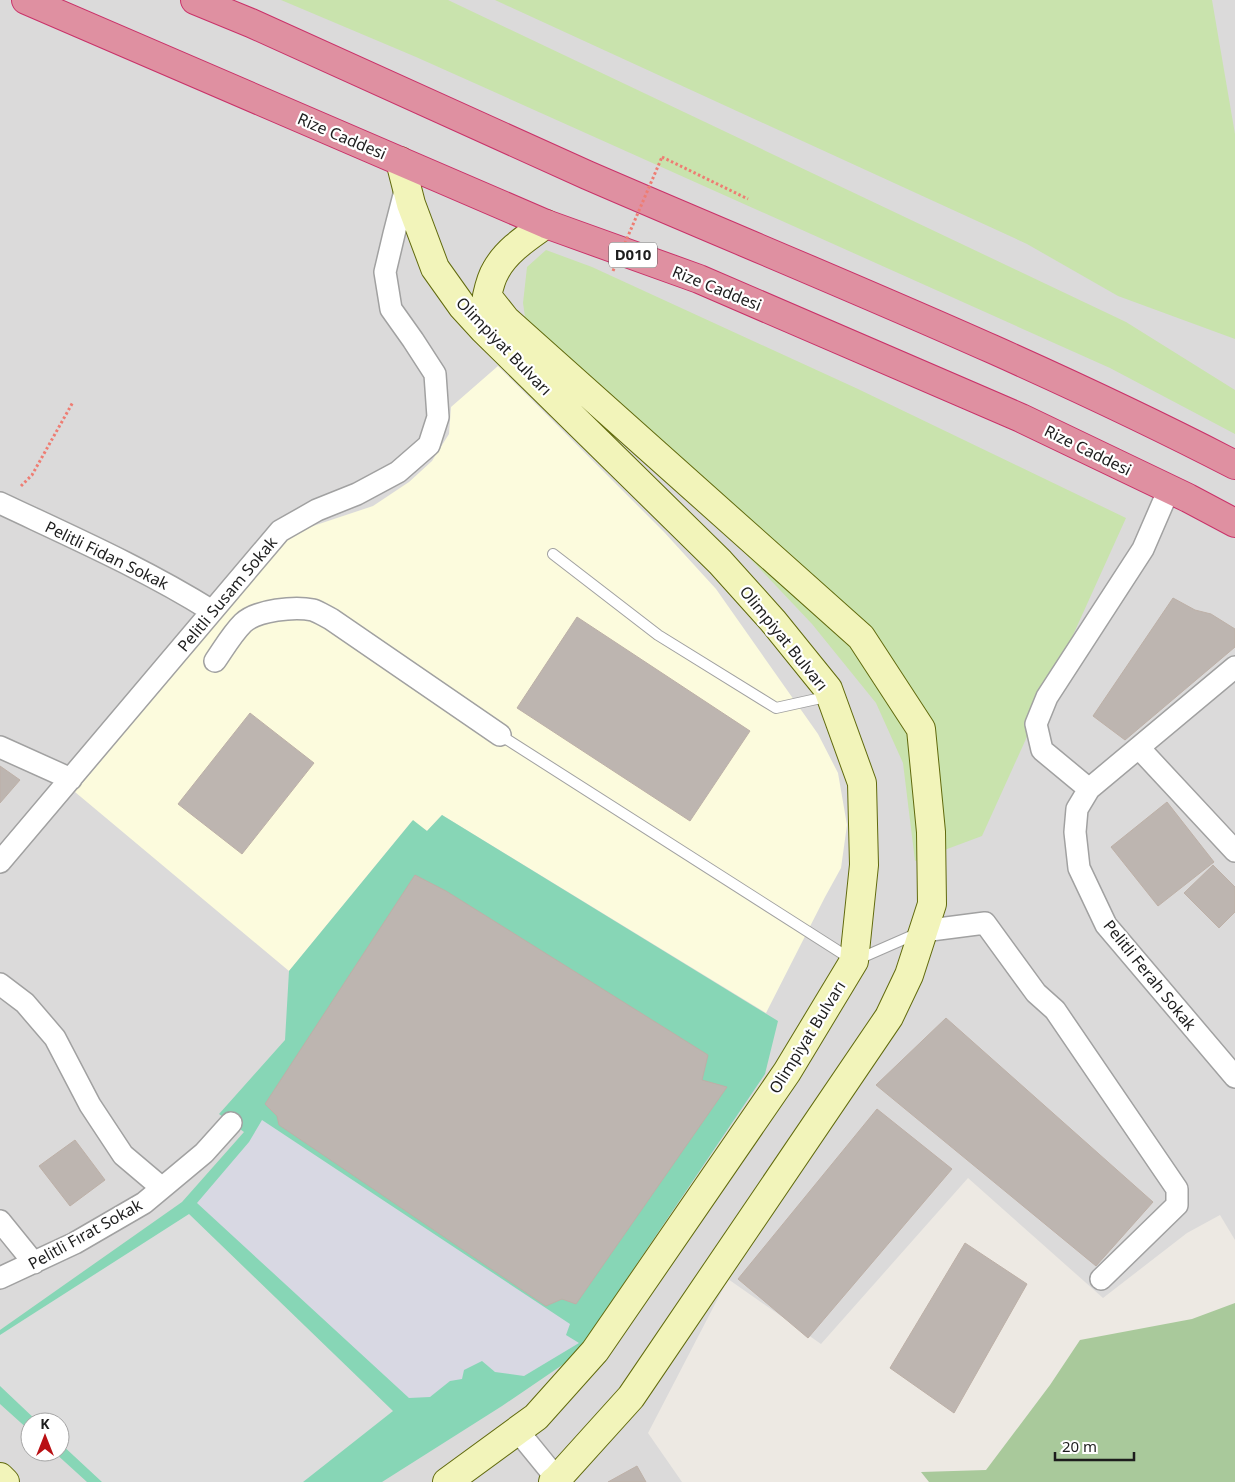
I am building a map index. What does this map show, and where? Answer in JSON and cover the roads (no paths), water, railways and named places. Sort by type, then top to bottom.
[{"type":"highway","name":"Rize Caddesi","points":[[26,0],[546,224],[699,279],[1021,418],[1170,489],[1235,523]]},
{"type":"highway","points":[[195,0],[251,23],[586,174],[966,336],[1191,442],[1235,465]]},
{"type":"main road","name":"Olimpiyat Bulvarı","points":[[400,160],[411,204],[435,268],[462,306],[484,330],[720,562],[773,620],[828,689],[862,783],[864,865],[854,961],[787,1072],[596,1351],[536,1416],[447,1482]]},
{"type":"main road","name":"Olimpiyat Bulvarı","points":[[546,224],[526,238],[504,258],[496,270],[487,296],[506,320],[861,637],[921,729],[932,832],[932,904],[909,975],[889,1017],[631,1397],[556,1481]]},
{"type":"main road","points":[[0,1477],[5,1482]]},
{"type":"street","name":"Pelitli Susam Sokak","points":[[0,862],[280,531],[317,510],[358,494],[398,472],[428,445],[438,417],[435,374],[391,309],[385,272],[406,187]]},
{"type":"street","points":[[1090,789],[1042,750],[1036,724],[1047,697],[1143,549],[1170,489]]},
{"type":"street","name":"Pelitli Fidan Sokak","points":[[1,506],[151,575],[212,611]]},
{"type":"street","points":[[215,661],[244,622],[260,613],[280,610],[313,610],[331,619],[500,735]]},
{"type":"street","name":"Pelitli Ferah Sokak","points":[[1234,669],[1090,789],[1077,809],[1075,832],[1079,868],[1106,925],[1235,1077]]},
{"type":"street","points":[[0,747],[71,779]]},
{"type":"street","points":[[1139,748],[1235,851]]},
{"type":"street","points":[[924,931],[985,923],[1036,993],[1055,1010],[1177,1189],[1177,1204],[1101,1278]]},
{"type":"street","points":[[0,984],[25,1003],[55,1038],[90,1106],[123,1154],[162,1188]]},
{"type":"street","name":"Pelitli Fırat Sokak","points":[[0,1278],[84,1238],[144,1203],[204,1153],[231,1123]]},
{"type":"street","points":[[0,1221],[34,1263]]},
{"type":"street","points":[[518,1430],[556,1481]]},
{"type":"lane","points":[[553,554],[658,635],[776,708],[830,696]]},
{"type":"lane","points":[[500,735],[854,961],[924,931]]}]
